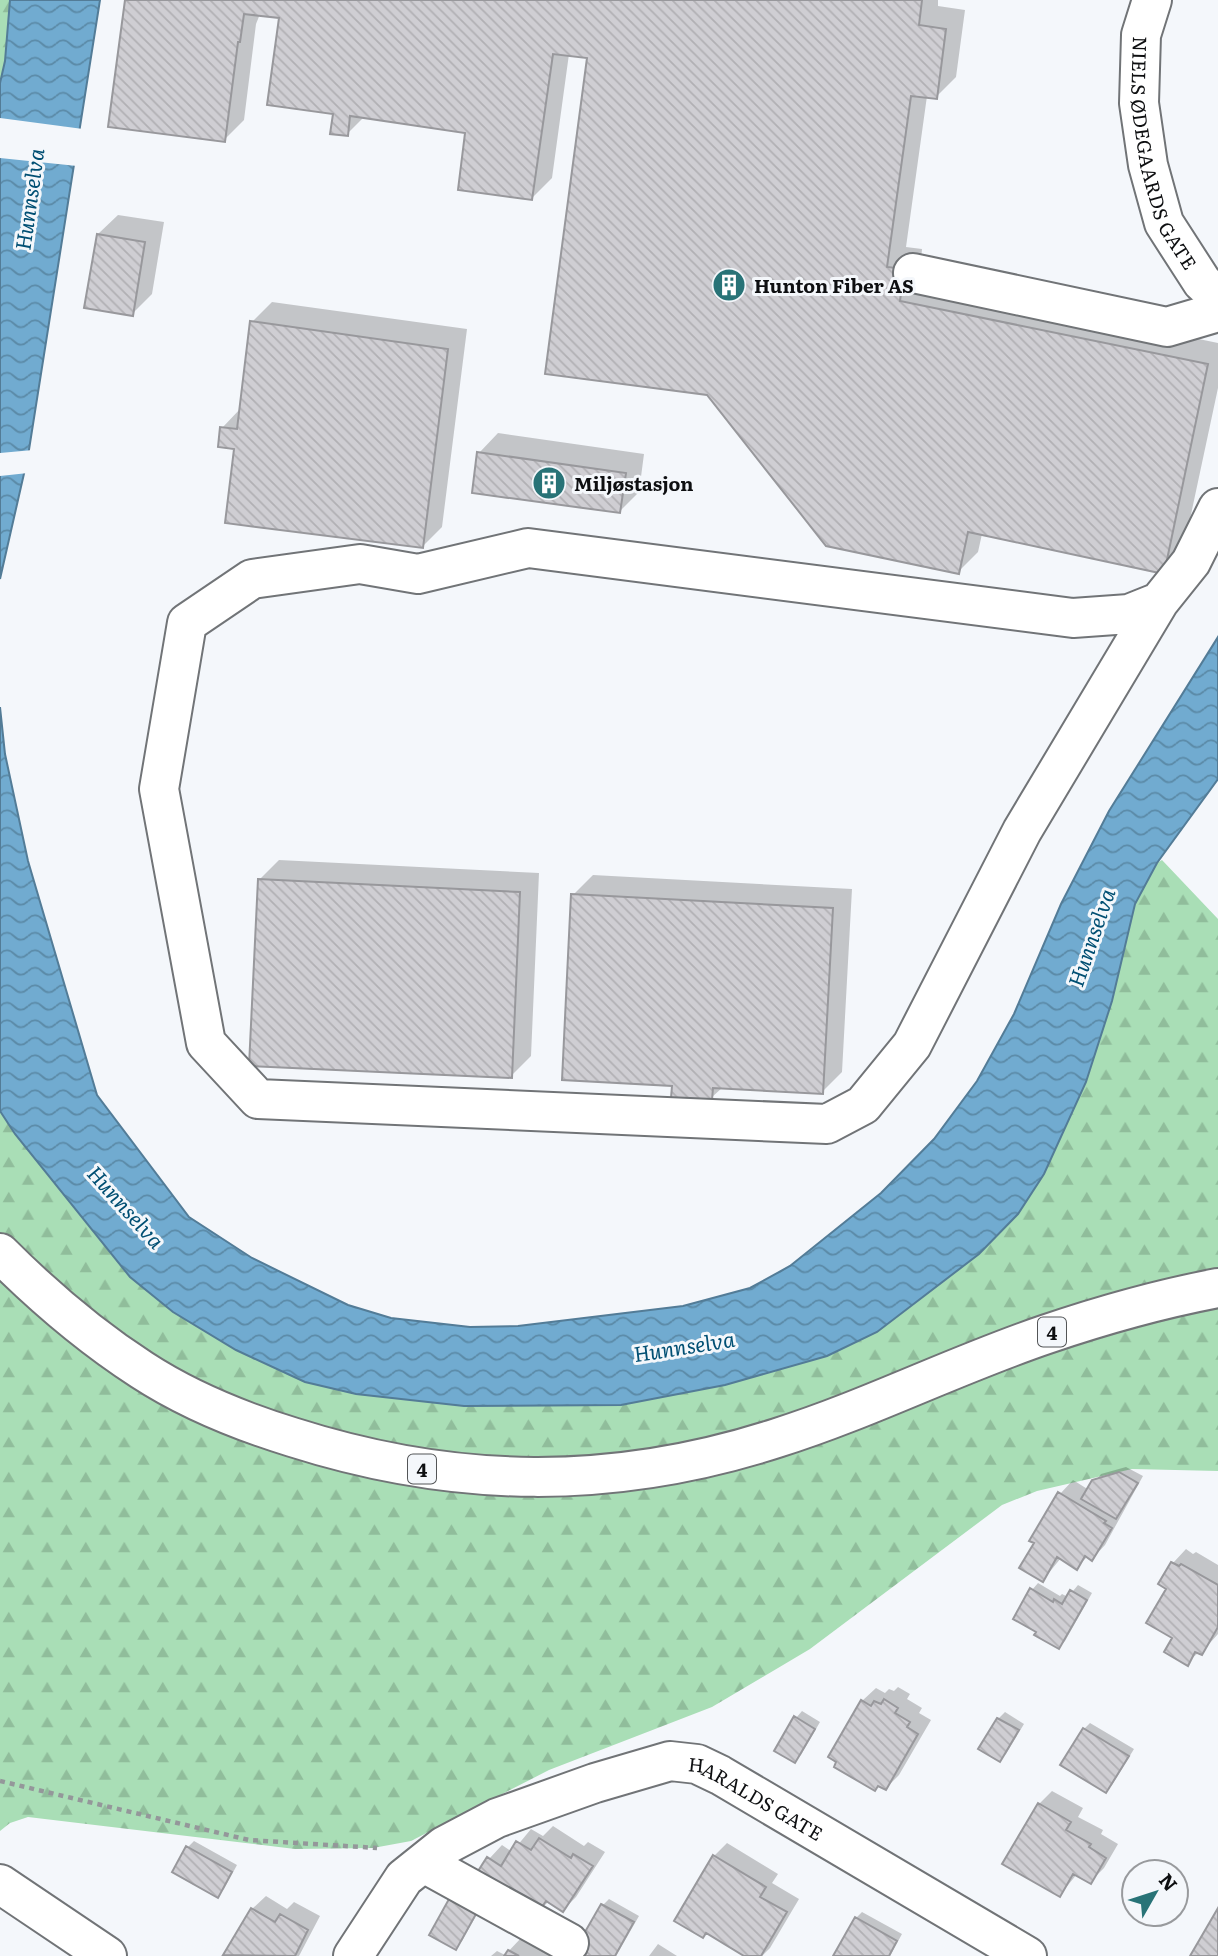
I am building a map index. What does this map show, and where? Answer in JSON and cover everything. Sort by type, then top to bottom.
[{"type":"main road","name":"NIELS ØDEGAARDS GATE","points":[[1152,0],[1141,35],[1140,48],[1139,103],[1149,165],[1164,223],[1202,282],[1218,297]]},
{"type":"main road","points":[[912,273],[1167,327],[1218,312]]},
{"type":"main road","points":[[1159,602],[1129,614],[1073,618],[528,548],[418,574],[360,564],[251,579],[187,623],[159,789],[206,1043],[258,1099],[827,1124],[863,1105],[912,1045],[1022,831],[1159,602],[1191,562],[1218,508]]},
{"type":"main road","name":"4","points":[[0,1254],[60,1308],[104,1342],[143,1371],[193,1399],[245,1423],[366,1459],[430,1471],[483,1477],[589,1476],[707,1457],[828,1421],[1044,1335],[1158,1300],[1218,1288]]},
{"type":"main road","name":"HARALDS GATE","points":[[367,1951],[404,1878],[444,1846],[497,1818],[595,1783],[670,1761],[697,1764],[720,1775],[1027,1956]]},
{"type":"main road","points":[[424,1863],[569,1944]]},
{"type":"main road","points":[[0,1884],[107,1956]]},
{"type":"path","points":[[0,1781],[248,1840],[371,1846],[424,1863]]},
{"type":"green space","points":[[0,0],[10,0],[5,61],[0,83]]},
{"type":"green space","points":[[1162,860],[1218,919],[1218,1471],[1132,1469],[1037,1491],[1002,1505],[810,1649],[712,1707],[549,1770],[411,1841],[373,1848],[295,1849],[28,1817],[10,1823],[0,1831],[0,1111],[15,1134],[130,1277],[173,1312],[236,1350],[305,1382],[356,1394],[464,1406],[621,1405],[1086,1082],[1112,1001],[1135,904],[1157,863]]},
{"type":"water","name":"Hunnselva","points":[[10,0],[100,0],[28,456],[0,579],[0,83],[5,61]]},
{"type":"water","name":"Hunnselva","points":[[1218,637],[1218,779],[1157,863],[1135,904],[1112,1001],[1086,1082],[1044,1174],[1018,1214],[979,1254],[877,1332],[827,1356],[725,1385],[621,1405],[464,1406],[356,1394],[305,1382],[236,1350],[173,1312],[130,1277],[15,1134],[0,1111],[0,707],[5,754],[28,861],[97,1095],[189,1217],[252,1258],[348,1305],[391,1318],[470,1327],[518,1326],[683,1306],[750,1288],[790,1266],[881,1193],[934,1139],[977,1081],[1014,1014],[1061,904],[1109,811]]},
{"type":"pier","points":[[0,118],[83,129],[77,166],[0,158]]},
{"type":"pier","points":[[33,450],[28,473],[0,476],[0,453]]},
{"type":"building","name":"Hunton Fiber AS","points":[[125,0],[922,0],[919,25],[946,29],[937,99],[911,96],[887,267],[904,269],[900,301],[1208,364],[1164,574],[968,532],[959,574],[826,546],[707,395],[545,374],[587,58],[553,54],[532,200],[458,190],[465,133],[350,116],[348,136],[330,134],[333,114],[267,105],[279,18],[244,14],[225,142],[108,127]]},
{"type":"building","points":[[97,234],[145,242],[133,316],[84,308]]},
{"type":"building","points":[[250,321],[448,349],[423,548],[225,523],[234,449],[218,447],[220,427],[237,429]]},
{"type":"building","name":"Miljøstasjon","points":[[477,452],[626,473],[620,513],[472,493]]},
{"type":"building","points":[[258,879],[520,892],[512,1078],[249,1066]]},
{"type":"building","points":[[571,894],[833,908],[823,1094],[713,1088],[712,1100],[671,1098],[672,1086],[562,1080]]},
{"type":"building","points":[[1119,1472],[1138,1483],[1116,1519],[1081,1499],[1092,1480]]},
{"type":"building","points":[[1058,1492],[1106,1521],[1104,1523],[1112,1528],[1092,1561],[1085,1556],[1077,1570],[1057,1557],[1043,1582],[1019,1568],[1034,1543],[1029,1541]]},
{"type":"building","points":[[1171,1562],[1179,1566],[1181,1564],[1218,1585],[1218,1627],[1202,1655],[1195,1652],[1188,1666],[1164,1652],[1172,1638],[1146,1623],[1166,1589],[1158,1584]]},
{"type":"building","points":[[1030,1588],[1053,1602],[1054,1599],[1062,1604],[1070,1590],[1087,1600],[1059,1649],[1013,1619]]},
{"type":"building","points":[[884,1699],[898,1708],[895,1713],[910,1722],[907,1727],[918,1734],[886,1790],[878,1786],[875,1791],[834,1767],[836,1762],[828,1757],[861,1700],[871,1706],[874,1701],[881,1704]]},
{"type":"building","points":[[794,1716],[815,1729],[795,1763],[774,1751]]},
{"type":"building","points":[[997,1718],[1019,1730],[1000,1762],[978,1749]]},
{"type":"building","points":[[1083,1728],[1129,1756],[1106,1793],[1060,1765]]},
{"type":"building","points":[[1038,1803],[1071,1822],[1066,1830],[1091,1844],[1089,1847],[1106,1858],[1091,1884],[1073,1874],[1060,1897],[1002,1864]]},
{"type":"building","points":[[539,1838],[571,1858],[573,1854],[593,1866],[563,1912],[546,1901],[535,1917],[473,1879],[487,1857],[501,1866],[516,1841],[531,1850]]},
{"type":"building","points":[[186,1846],[232,1872],[218,1898],[172,1872]]},
{"type":"building","points":[[713,1855],[766,1887],[760,1897],[787,1912],[761,1956],[744,1956],[706,1933],[703,1938],[674,1921]]},
{"type":"building","points":[[449,1899],[476,1914],[456,1950],[429,1935]]},
{"type":"building","points":[[601,1904],[634,1922],[615,1956],[583,1956],[574,1951]]},
{"type":"building","points":[[251,1908],[275,1922],[280,1914],[308,1930],[295,1956],[223,1955]]},
{"type":"building","points":[[1218,1908],[1218,1956],[1190,1956]]},
{"type":"building","points":[[855,1917],[897,1941],[889,1956],[833,1956]]},
{"type":"building","points":[[508,1950],[519,1956],[504,1956]]},
{"type":"place","name":"Hunton Fiber AS","points":[[729,285]]},
{"type":"place","name":"Miljøstasjon","points":[[549,483]]}]
